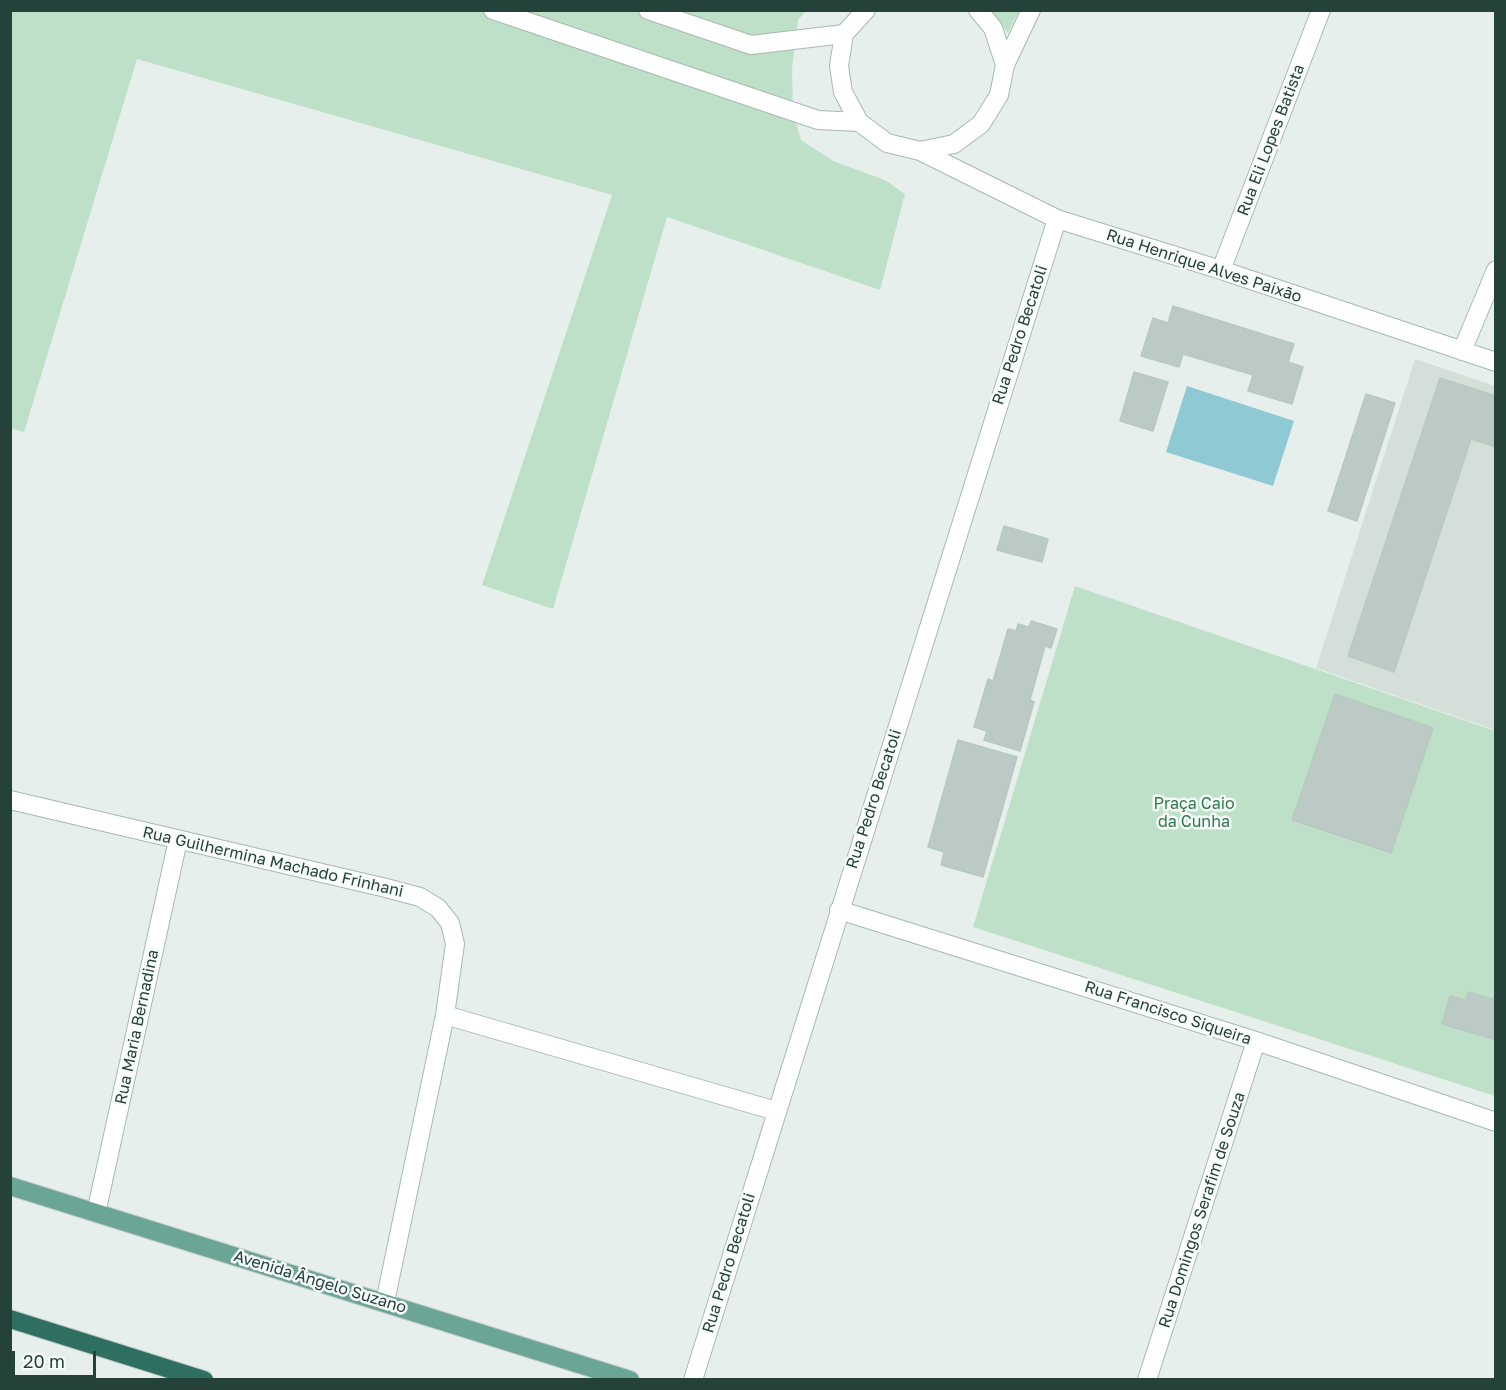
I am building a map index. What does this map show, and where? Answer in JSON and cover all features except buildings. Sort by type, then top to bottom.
[{"type":"highway","points":[[10,1318],[204,1380]]},
{"type":"main road","name":"Avenida Ângelo Suzano","points":[[10,1186],[630,1380]]},
{"type":"street","points":[[493,10],[818,120],[859,122]]},
{"type":"street","points":[[648,10],[751,45],[844,34]]},
{"type":"street","points":[[866,10],[844,34],[840,66],[843,93],[859,122],[887,143],[920,151],[954,144],[981,124],[999,95],[1005,65],[1030,10]]},
{"type":"street","points":[[978,10],[993,28],[1005,65]]},
{"type":"street","name":"Rua Eli Lopes Batista","points":[[1221,270],[1321,10]]},
{"type":"street","name":"Rua Henrique Alves Paixão","points":[[920,151],[1057,219],[1221,270],[1496,362]]},
{"type":"street","name":"Rua Pedro Becatoli","points":[[693,1380],[1057,219]]},
{"type":"street","points":[[1462,351],[1496,270]]},
{"type":"street","name":"Rua Guilhermina Machado Frinhani","points":[[10,800],[420,897],[438,908],[450,923],[455,944],[445,1015],[385,1302]]},
{"type":"street","name":"Rua Maria Bernadina","points":[[96,1213],[178,840]]},
{"type":"street","name":"Rua Francisco Siqueira","points":[[839,910],[1256,1041],[1496,1122]]},
{"type":"street","points":[[445,1015],[776,1111]]},
{"type":"street","name":"Rua Domingos Serafim de Souza","points":[[1147,1380],[1256,1041]]},
{"type":"shaded area","points":[[1415,359],[1495,386],[1495,730],[1316,668]]},
{"type":"green space","points":[[10,11],[806,11],[798,20],[792,69],[793,113],[801,140],[833,161],[885,180],[905,194],[880,290],[667,217],[553,609],[482,585],[612,195],[137,59],[24,432],[11,428]]},
{"type":"green space","points":[[991,11],[1019,11],[1008,33]]},
{"type":"green space","name":"Praça Caio da Cunha","points":[[1075,586],[1495,731],[1495,1096],[973,927]]},
{"type":"water","points":[[1187,386],[1294,421],[1273,486],[1166,452]]}]
